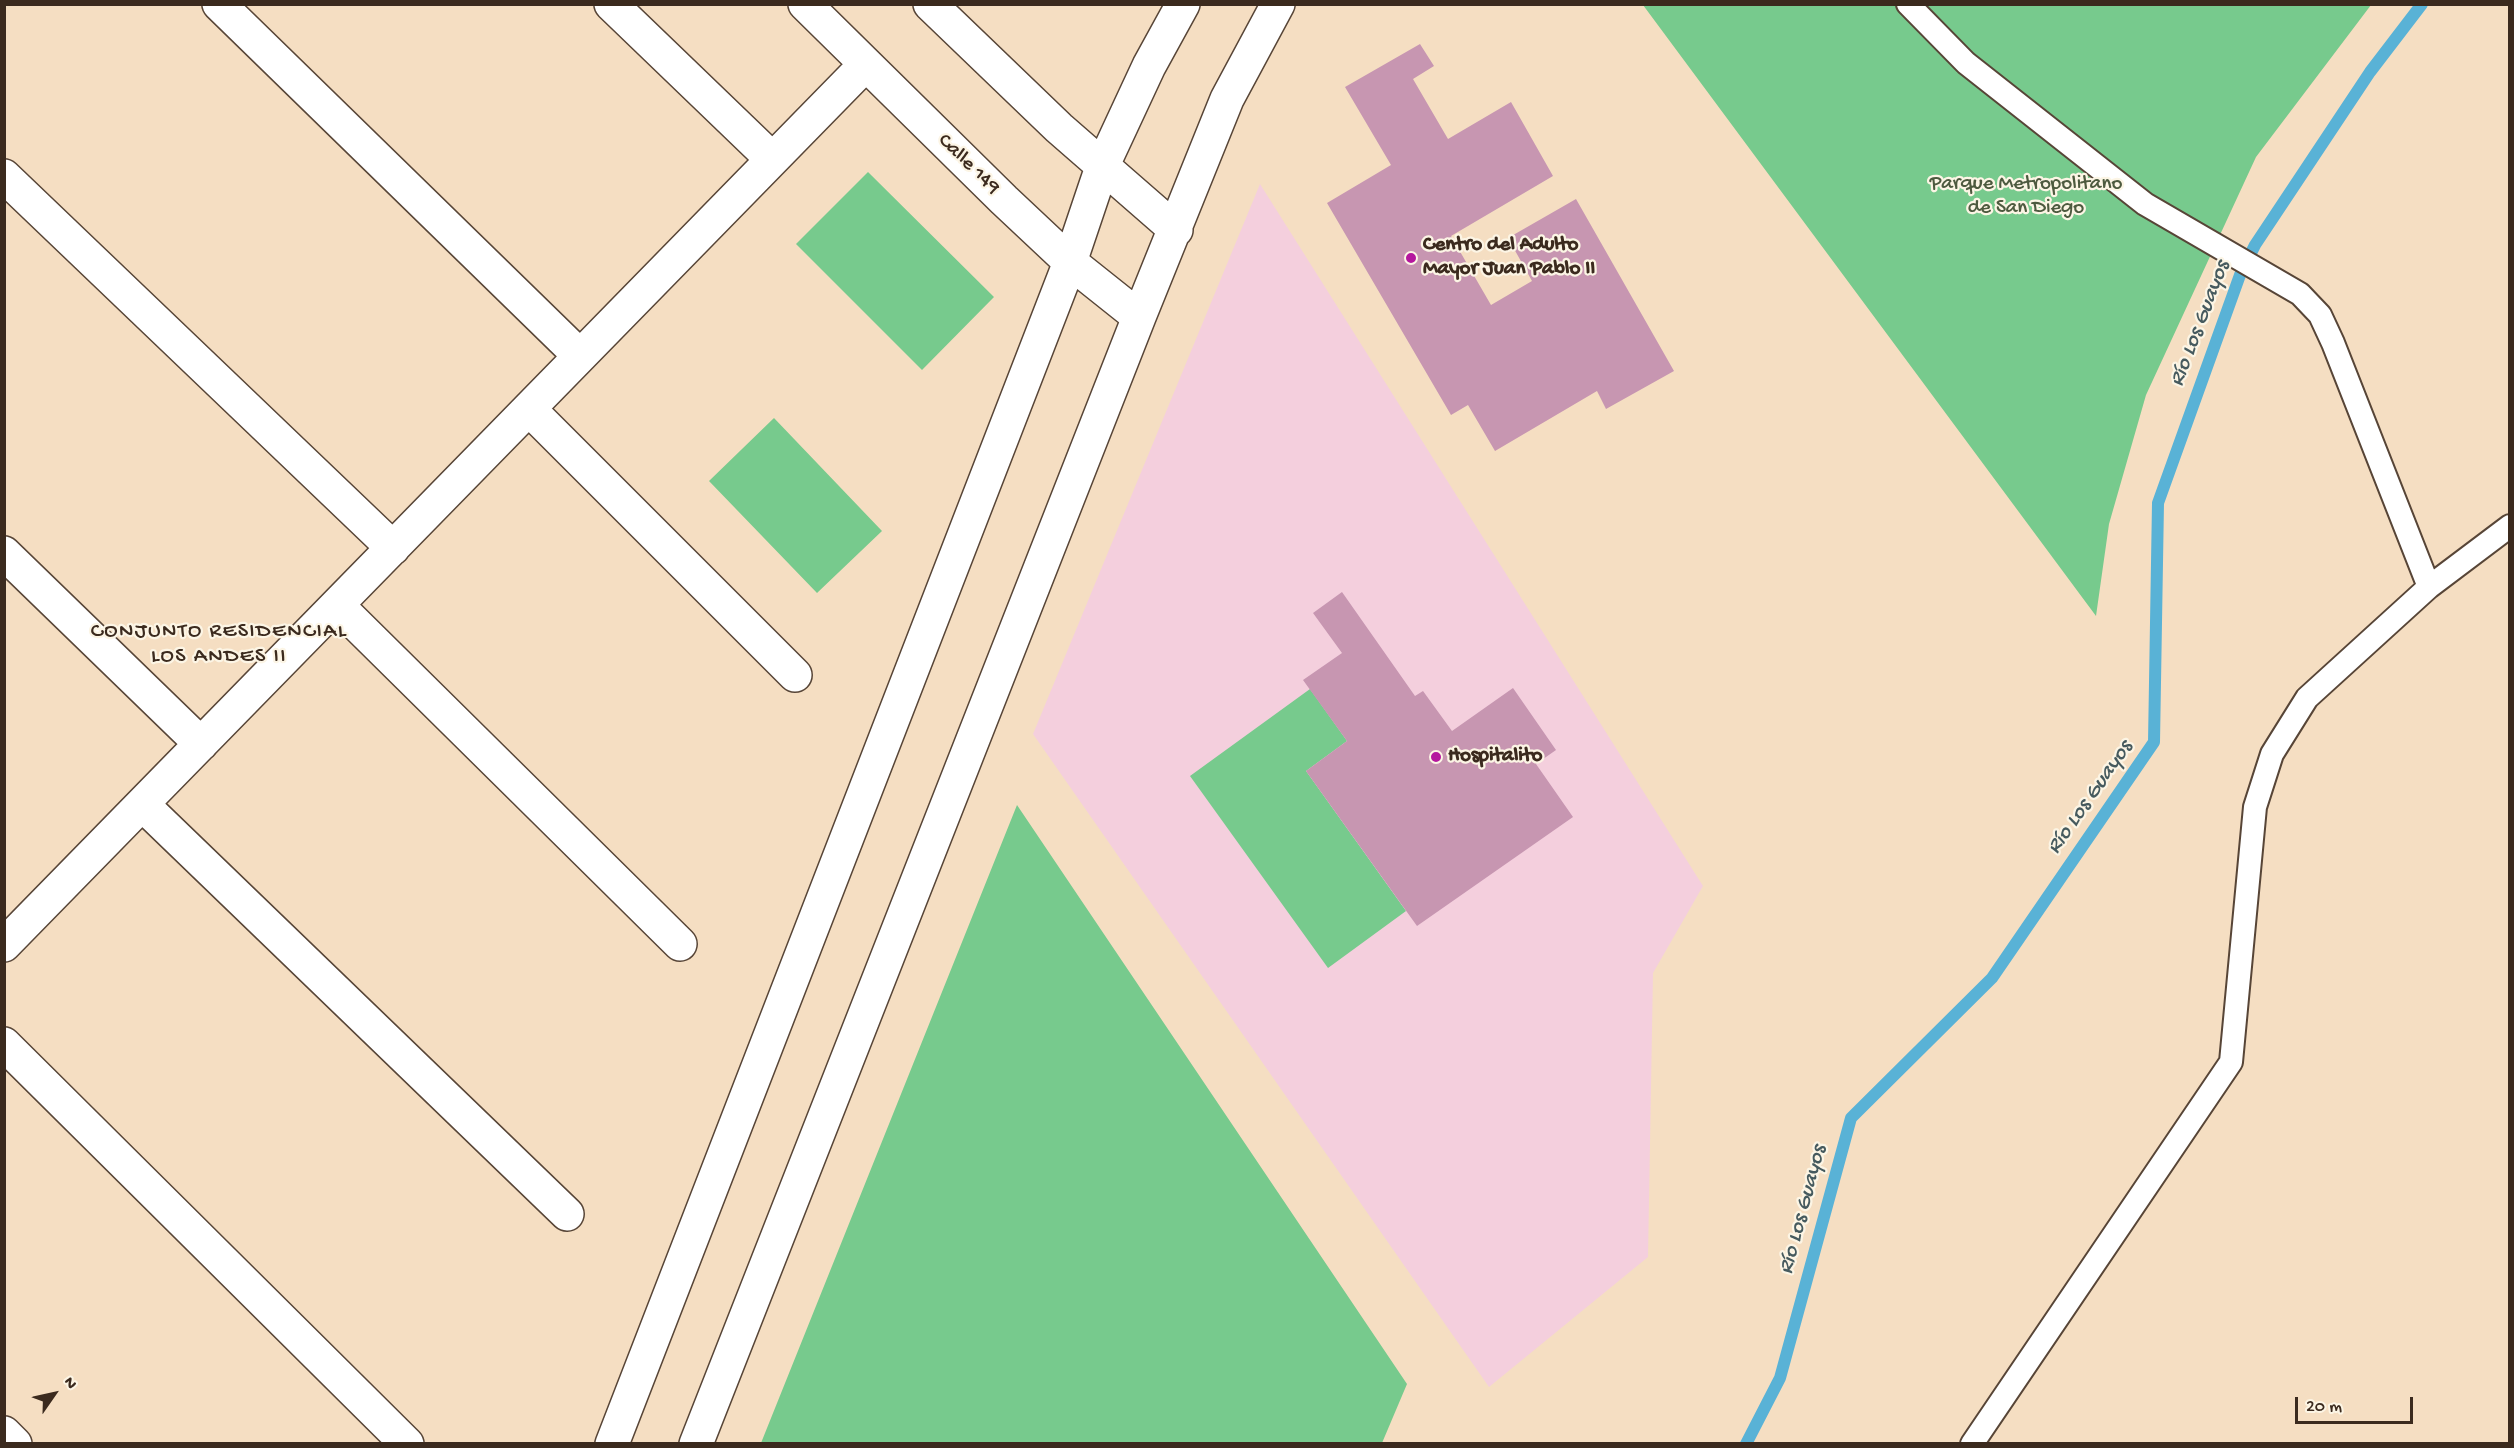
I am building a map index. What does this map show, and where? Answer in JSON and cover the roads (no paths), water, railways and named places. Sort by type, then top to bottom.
[{"type":"street","points":[[219,4],[580,356]]},
{"type":"street","points":[[610,4],[772,159]]},
{"type":"street","name":"Calle 149","points":[[805,4],[865,65],[1070,262],[1139,317]]},
{"type":"street","points":[[930,4],[1102,167],[1176,230]]},
{"type":"street","points":[[612,1443],[1070,262],[1102,167],[1149,66],[1183,4]]},
{"type":"street","points":[[696,1443],[1227,99],[1278,4]]},
{"type":"street","points":[[6,939],[201,744],[865,65]]},
{"type":"street","points":[[4,176],[393,548]]},
{"type":"street","points":[[529,409],[795,675]]},
{"type":"street","points":[[4,553],[201,744]]},
{"type":"street","points":[[337,605],[680,944]]},
{"type":"street","points":[[142,804],[567,1214]]},
{"type":"street","points":[[4,1044],[407,1443]]},
{"type":"street","points":[[4,1433],[15,1443]]},
{"type":"lane","points":[[1908,4],[1966,63],[2145,204],[2300,294],[2320,315],[2430,587]]},
{"type":"lane","points":[[1972,1443],[2232,1062],[2255,807],[2272,754],[2307,698],[2430,587],[2510,526]]},
{"type":"waterway","name":"Río Los Guayos","points":[[1746,1444],[1780,1378],[1851,1118],[1992,978],[2154,742],[2158,503],[2240,275],[2255,245],[2370,72],[2422,4]]},
{"type":"place","name":"Centro del Adulto Mayor Juan Pablo II","points":[[1411,258]]},
{"type":"place","name":"Hospitalito","points":[[1436,757]]},
{"type":"district","name":"CONJUNTO RESIDENCIAL LOS ANDES II","points":[[219,646]]},
{"type":"park label","name":"Parque Metropolitano de San Diego","points":[[2026,197]]}]
